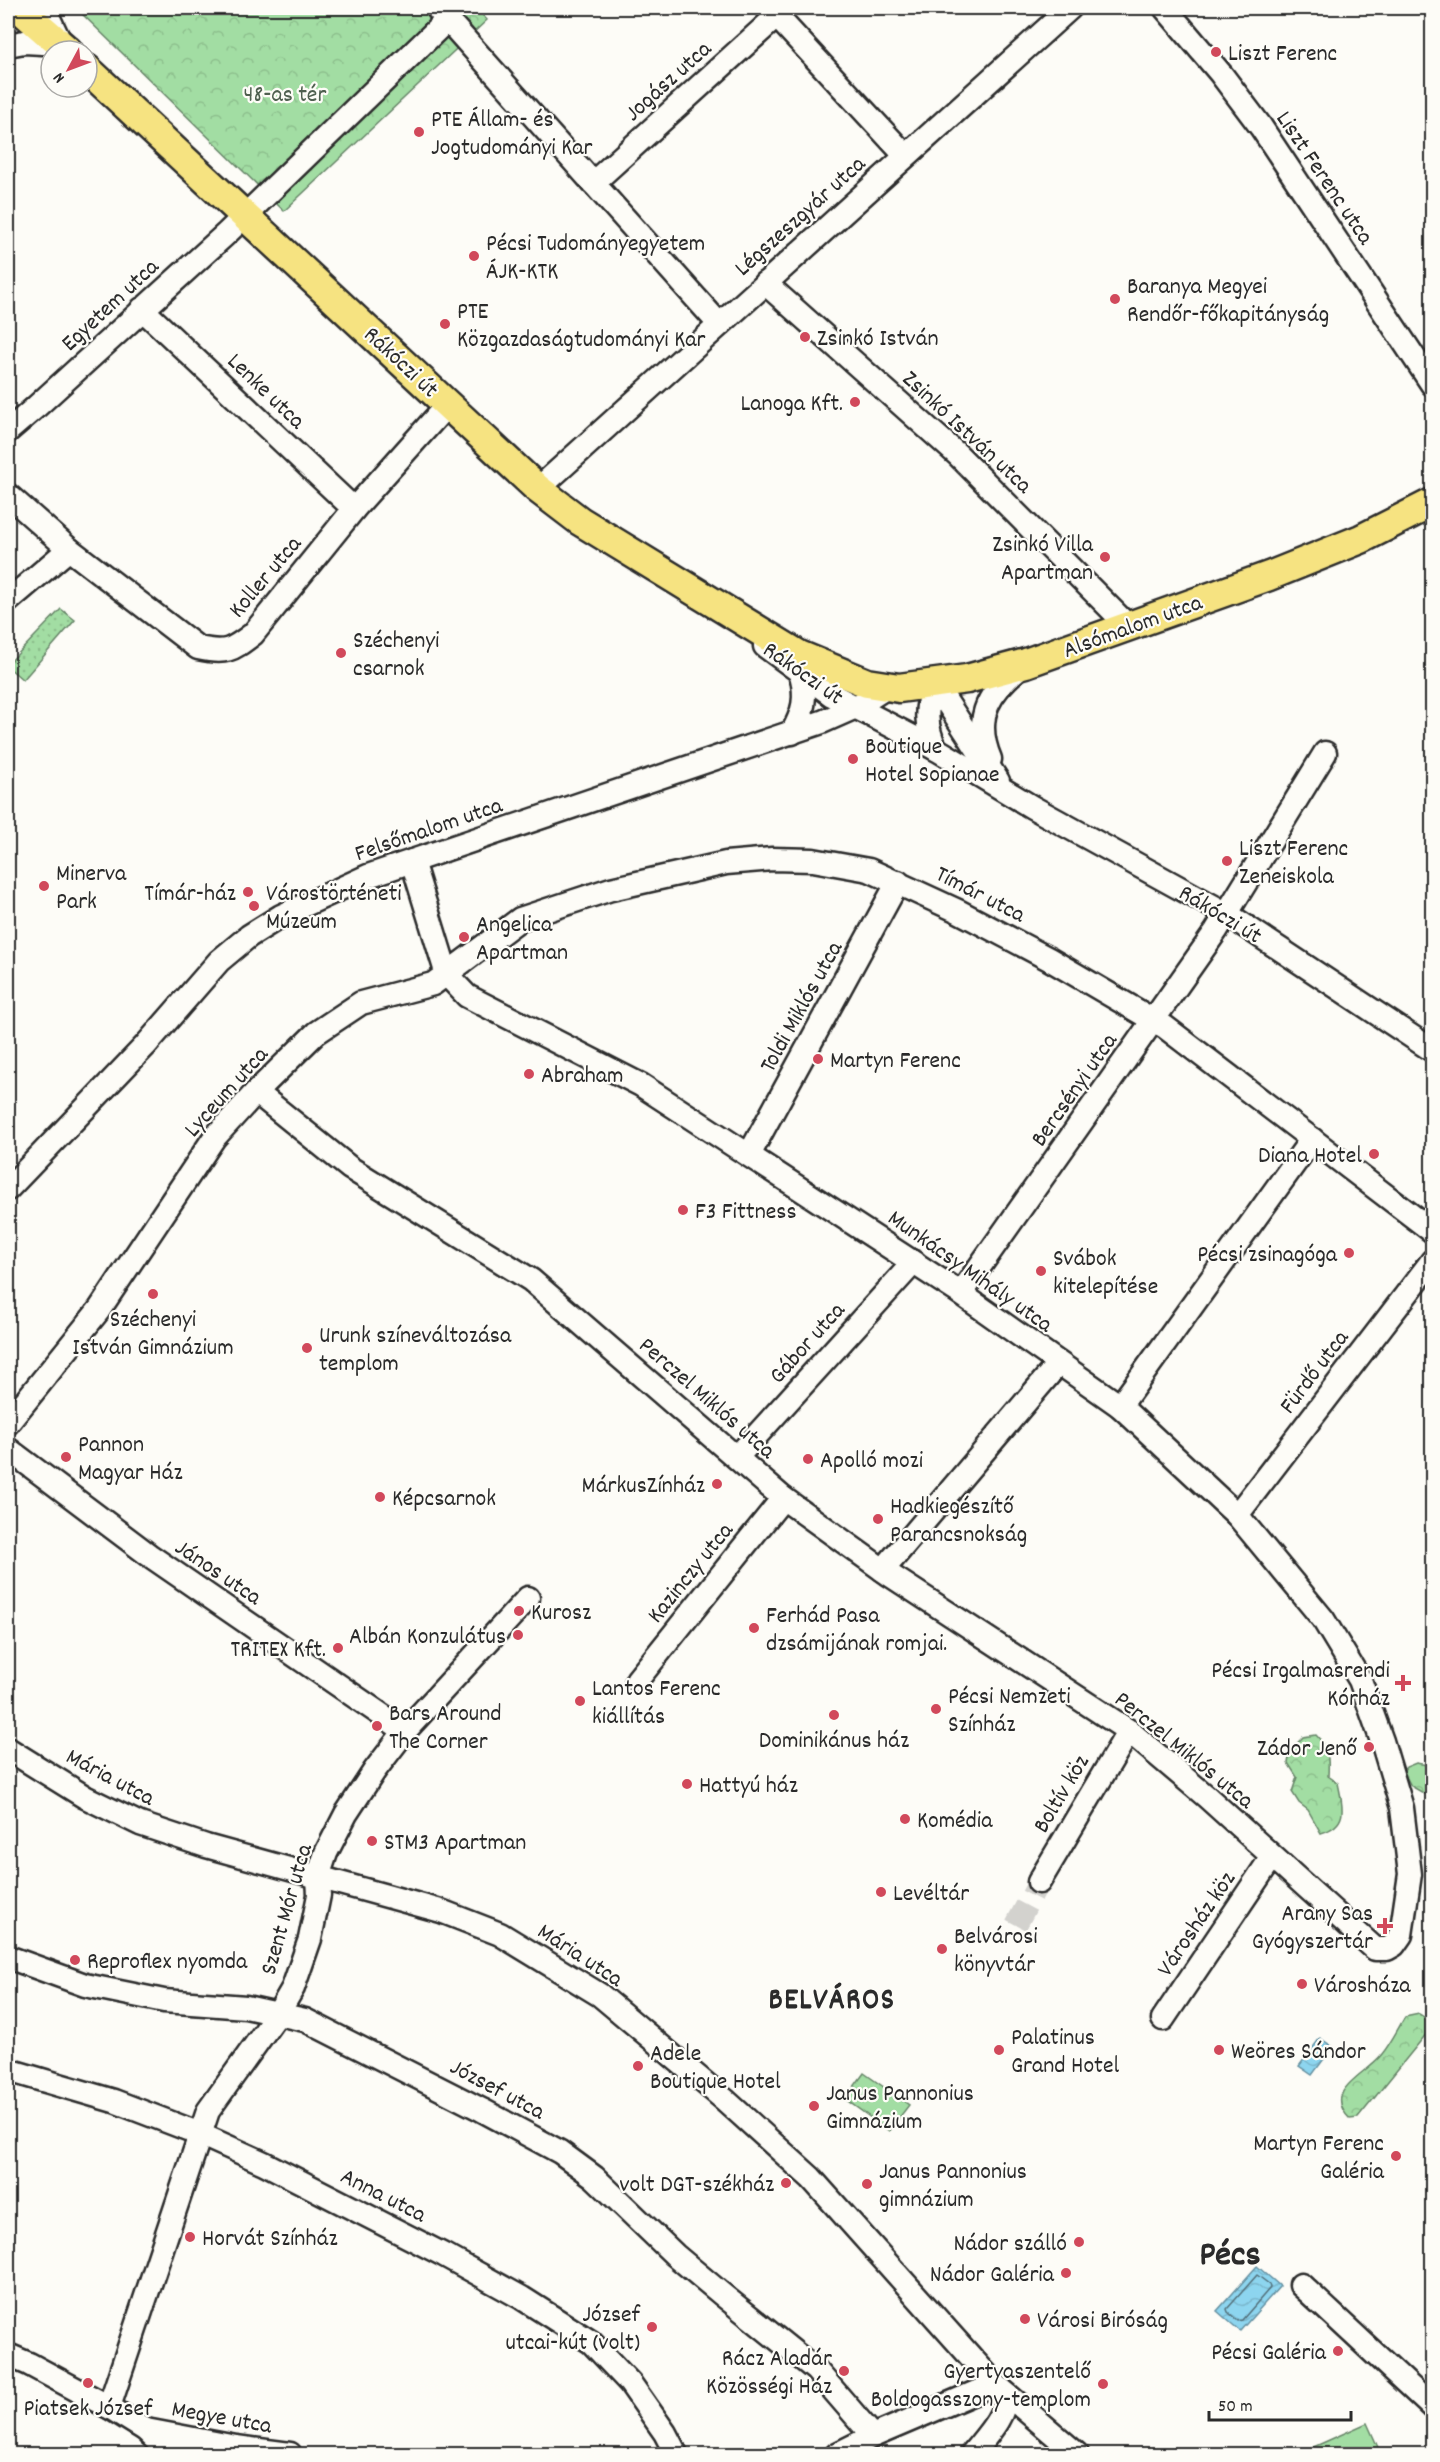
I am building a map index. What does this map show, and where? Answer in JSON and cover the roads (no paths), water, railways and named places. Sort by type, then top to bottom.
[{"type":"main road","points":[[19,8],[55,39]]},
{"type":"main road","name":"Rákóczi út","points":[[99,80],[538,489],[580,521],[741,621],[818,665],[867,683],[887,687],[906,688],[933,685]]},
{"type":"main road","name":"Alsómalom utca","points":[[933,685],[1026,663],[1269,576],[1362,539],[1432,503]]},
{"type":"street","points":[[44,8],[60,39]]},
{"type":"street","name":"Légszeszgyár utca","points":[[538,489],[1070,8]]},
{"type":"street","name":"Liszt Ferenc utca","points":[[1165,8],[1262,127],[1432,384]]},
{"type":"street","points":[[773,12],[905,155]]},
{"type":"street","name":"Jogász utca","points":[[593,183],[773,12]]},
{"type":"street","points":[[245,215],[442,14],[719,324]]},
{"type":"street","points":[[8,45],[24,42],[39,44]]},
{"type":"street","name":"Egyetem utca","points":[[8,431],[245,215]]},
{"type":"street","name":"Zsinkó István utca","points":[[765,283],[958,455],[1128,626]]},
{"type":"street","name":"Lenke utca","points":[[142,309],[354,509]]},
{"type":"street","name":"Koller utca","points":[[8,495],[69,549],[198,648],[219,653],[234,649],[253,634],[354,509],[448,404]]},
{"type":"street","points":[[8,601],[69,549]]},
{"type":"street","name":"Rákóczi út","points":[[741,621],[757,640],[832,695],[936,749],[1227,914],[1432,1050]]},
{"type":"street","points":[[1002,788],[987,752],[982,732],[983,713],[990,698],[1006,677],[1026,663]]},
{"type":"street","points":[[792,732],[803,712],[805,702],[801,674]]},
{"type":"street","points":[[933,685],[928,699],[927,723],[929,735],[936,749]]},
{"type":"street","name":"Rákóczi út","points":[[933,685],[944,698],[1002,788]]},
{"type":"street","name":"Felsőmalom utca","points":[[8,1189],[145,1046],[219,962],[249,936],[281,916],[368,876],[792,732],[856,707],[887,687]]},
{"type":"street","name":"Bercsényi utca","points":[[960,1293],[1155,1020],[1227,914],[1325,753]]},
{"type":"street","name":"Tímár utca","points":[[447,975],[520,919],[611,889],[726,863],[772,859],[813,860],[869,870],[898,882],[1049,958],[1155,1020],[1432,1231]]},
{"type":"street","name":"Munkácsy Mihály utca","points":[[412,861],[447,975],[467,996],[641,1085],[960,1293],[1120,1406],[1236,1515],[1323,1619],[1360,1680],[1382,1741],[1402,1808],[1410,1874],[1401,1935],[1394,1945],[1387,1949],[1375,1949]]},
{"type":"street","name":"Toldi Miklós utca","points":[[750,1155],[898,882]]},
{"type":"street","name":"Lyceum utca","points":[[8,1423],[99,1310],[214,1137],[256,1092],[316,1033],[361,1003],[434,984],[447,975]]},
{"type":"street","name":"Perczel Miklós utca","points":[[256,1092],[350,1168],[531,1280],[783,1498],[883,1570],[1129,1731],[1207,1797],[1375,1949]]},
{"type":"street","points":[[1120,1406],[1312,1139]]},
{"type":"street","name":"Fürdő utca","points":[[1236,1515],[1432,1261]]},
{"type":"street","name":"Gábor utca","points":[[736,1457],[914,1262]]},
{"type":"street","points":[[883,1570],[1058,1364]]},
{"type":"street","name":"János utca","points":[[8,1449],[148,1555],[405,1731]]},
{"type":"street","name":"Kazinczy utca","points":[[637,1680],[783,1498]]},
{"type":"street","name":"Szent Mór utca","points":[[110,2407],[151,2289],[208,2111],[279,2012],[292,1988],[310,1939],[319,1895],[318,1877],[326,1853],[346,1814],[375,1770],[405,1731],[528,1598]]},
{"type":"street","name":"Boltív köz","points":[[1039,1882],[1129,1731]]},
{"type":"street","name":"Mária utca","points":[[8,1749],[101,1806],[140,1824],[206,1846],[441,1911],[500,1934],[600,1995],[725,2100],[811,2178],[1000,2389],[1077,2454]]},
{"type":"street","name":"Városház köz","points":[[1163,2019],[1272,1857]]},
{"type":"street","name":"József utca","points":[[8,1957],[85,1985],[164,2001],[246,2007],[279,2012],[305,2020],[482,2110],[568,2158],[594,2177],[675,2255],[816,2370],[873,2436]]},
{"type":"street","name":"Anna utca","points":[[8,2070],[114,2101],[200,2134],[264,2163],[444,2255],[522,2298],[591,2342],[630,2383],[665,2433],[676,2454]]},
{"type":"street","points":[[1301,2285],[1432,2407]]},
{"type":"street","points":[[8,2355],[110,2407],[146,2430],[170,2454]]},
{"type":"street","points":[[837,2454],[873,2436],[1000,2389],[1005,2406],[1001,2415],[972,2454]]},
{"type":"street","name":"Megye utca","points":[[146,2430],[236,2447],[290,2454]]},
{"type":"water","points":[[1320,2038],[1333,2047],[1312,2075],[1299,2066]]},
{"type":"water","points":[[1257,2266],[1280,2286],[1240,2331],[1217,2311]]},
{"type":"tunnel","points":[[1016,1925],[1039,1882]]},
{"type":"place","name":"Liszt Ferenc","points":[[1216,52]]},
{"type":"place","name":"PTE Állam- és Jogtudományi Kar","points":[[419,132]]},
{"type":"place","name":"Pécsi Tudományegyetem ÁJK-KTK","points":[[474,256]]},
{"type":"place","name":"Baranya Megyei Rendőr-főkapitányság","points":[[1115,299]]},
{"type":"place","name":"PTE Közgazdaságtudományi Kar","points":[[445,324]]},
{"type":"place","name":"Zsinkó István","points":[[805,337]]},
{"type":"place","name":"Lanoga Kft.","points":[[855,402]]},
{"type":"place","name":"Zsinkó Villa Apartman","points":[[1105,557]]},
{"type":"place","name":"Széchenyi csarnok","points":[[341,653]]},
{"type":"place","name":"Boutique Hotel Sopianae","points":[[853,759]]},
{"type":"place","name":"Liszt Ferenc Zeneiskola","points":[[1227,861]]},
{"type":"place","name":"Minerva Park","points":[[44,886]]},
{"type":"place","name":"Tímár-ház","points":[[248,892]]},
{"type":"place","name":"Várostörténeti Múzeum","points":[[254,906]]},
{"type":"place","name":"Angelica Apartman","points":[[464,937]]},
{"type":"place","name":"Martyn Ferenc","points":[[818,1059]]},
{"type":"place","name":"Abraham","points":[[529,1074]]},
{"type":"place","name":"Diana Hotel","points":[[1374,1154]]},
{"type":"place","name":"F3 Fittness","points":[[683,1210]]},
{"type":"place","name":"Pécsi zsinagóga","points":[[1349,1253]]},
{"type":"place","name":"Svábok kitelepítése","points":[[1041,1271]]},
{"type":"place","name":"Széchenyi István Gimnázium","points":[[153,1294]]},
{"type":"place","name":"Urunk színeváltozása templom","points":[[307,1348]]},
{"type":"place","name":"Pannon Magyar Ház","points":[[66,1457]]},
{"type":"place","name":"Apolló mozi","points":[[808,1459]]},
{"type":"place","name":"MárkusZínház","points":[[717,1484]]},
{"type":"place","name":"Képcsarnok","points":[[380,1497]]},
{"type":"place","name":"Hadkiegészítő Parancsnokság","points":[[878,1519]]},
{"type":"place","name":"Kurosz","points":[[519,1611]]},
{"type":"place","name":"Ferhád Pasa dzsámijának romjai.","points":[[754,1628]]},
{"type":"place","name":"Albán Konzulátus","points":[[518,1635]]},
{"type":"place","name":"TRITEX Kft.","points":[[338,1648]]},
{"type":"place","name":"Pécsi Irgalmasrendi Kórház","points":[[1403,1683]]},
{"type":"place","name":"Lantos Ferenc kiállítás","points":[[580,1701]]},
{"type":"place","name":"Pécsi Nemzeti Színház","points":[[936,1709]]},
{"type":"place","name":"Dominikánus ház","points":[[834,1715]]},
{"type":"place","name":"Bars Around The Corner","points":[[377,1726]]},
{"type":"place","name":"Zádor Jenő","points":[[1369,1747]]},
{"type":"place","name":"Hattyú ház","points":[[687,1784]]},
{"type":"place","name":"Komédia","points":[[905,1819]]},
{"type":"place","name":"STM3 Apartman","points":[[372,1841]]},
{"type":"place","name":"Levéltár","points":[[881,1892]]},
{"type":"place","name":"Arany Sas Gyógyszertár","points":[[1385,1926]]},
{"type":"place","name":"Belvárosi könyvtár","points":[[942,1949]]},
{"type":"place","name":"Reproflex nyomda","points":[[75,1960]]},
{"type":"place","name":"Városháza","points":[[1302,1984]]},
{"type":"place","name":"Palatinus Grand Hotel","points":[[999,2050]]},
{"type":"place","name":"Weöres Sándor","points":[[1219,2050]]},
{"type":"place","name":"Adele Boutique Hotel","points":[[638,2066]]},
{"type":"place","name":"Janus Pannonius Gimnázium","points":[[814,2106]]},
{"type":"place","name":"Martyn Ferenc Galéria","points":[[1396,2156]]},
{"type":"place","name":"volt DGT-székház","points":[[786,2183]]},
{"type":"place","name":"Janus Pannonius gimnázium","points":[[867,2184]]},
{"type":"place","name":"Horvát Színház","points":[[190,2237]]},
{"type":"place","name":"Nádor szálló","points":[[1079,2242]]},
{"type":"place","name":"Nádor Galéria","points":[[1066,2273]]},
{"type":"place","name":"Városi Biróság","points":[[1025,2319]]},
{"type":"place","name":"József utcai-kút (volt)","points":[[652,2327]]},
{"type":"place","name":"Pécsi Galéria","points":[[1338,2351]]},
{"type":"place","name":"Rácz Aladár Közösségi Ház","points":[[844,2371]]},
{"type":"place","name":"Piatsek József","points":[[88,2383]]},
{"type":"place","name":"Gyertyaszentelő Boldogasszony-templom","points":[[1103,2384]]},
{"type":"district","name":"BELVÁROS","points":[[832,1998]]},
{"type":"district","name":"Pécs","points":[[1230,2251]]},
{"type":"park label","name":"48-as tér","points":[[285,93]]}]
